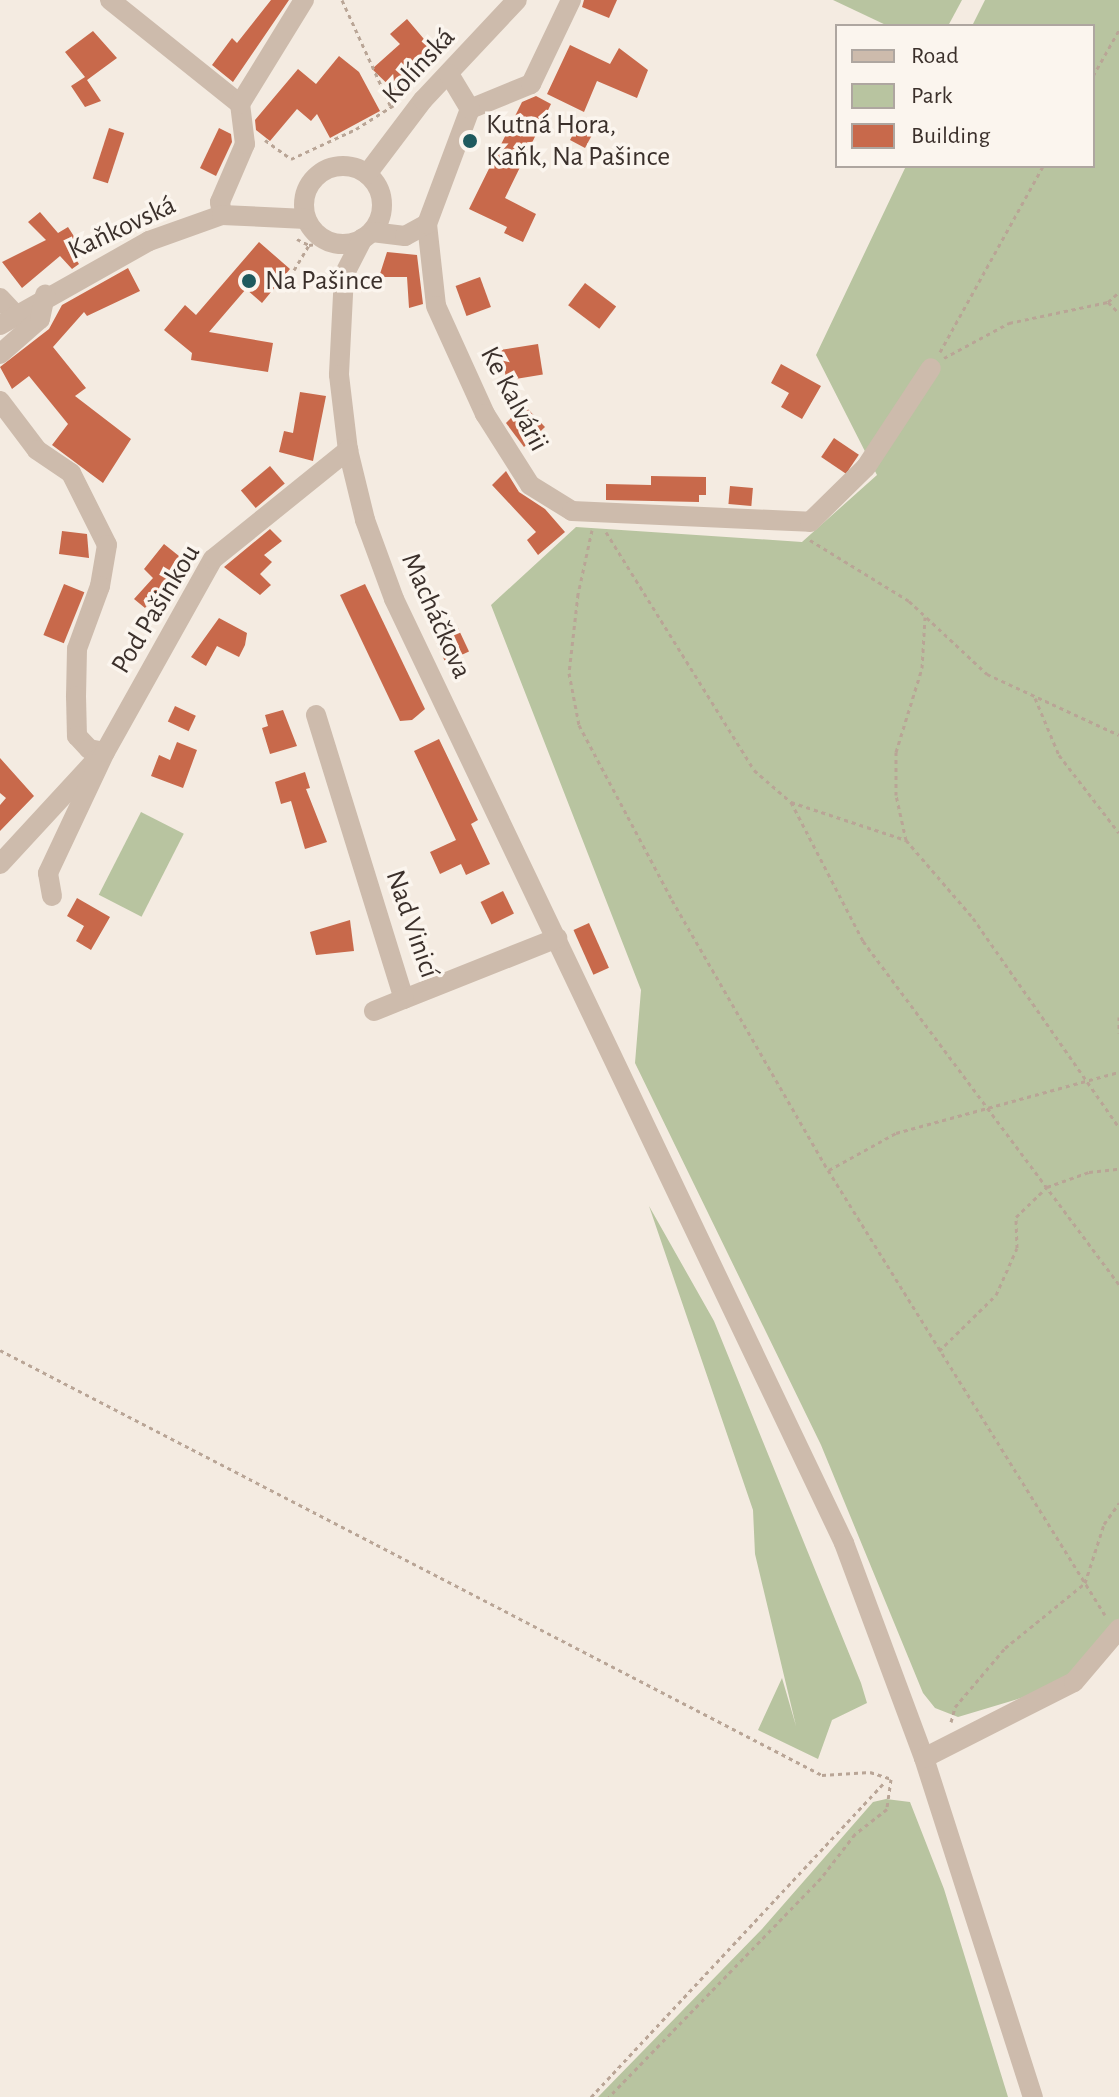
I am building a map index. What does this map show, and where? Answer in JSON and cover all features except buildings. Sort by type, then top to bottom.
[{"type":"street","points":[[110,0],[240,104]]},
{"type":"street","points":[[222,215],[220,202],[245,144],[240,104],[304,0]]},
{"type":"street","name":"Kolínská","points":[[367,174],[449,74],[517,0]]},
{"type":"street","points":[[331,242],[367,235],[405,236],[427,224],[470,109],[531,84],[571,0]]},
{"type":"street","points":[[449,74],[470,109]]},
{"type":"street","points":[[343,166],[367,174],[382,202],[344,275],[331,242],[306,219],[305,195],[311,183],[330,168],[343,166]]},
{"type":"street","points":[[277,214],[305,195]]},
{"type":"street","name":"Kaňkovská","points":[[8,319],[45,295],[149,241],[222,215],[277,214],[306,219]]},
{"type":"street","name":"Ke Kalvárii","points":[[427,224],[436,306],[498,439],[530,485],[549,500],[596,515],[810,522],[866,467],[931,368]]},
{"type":"street","name":"Macháčkova","points":[[344,275],[339,375],[348,450],[394,599],[844,1543],[924,1758],[1033,2097]]},
{"type":"street","points":[[0,354],[40,319],[45,295]]},
{"type":"street","points":[[0,298],[8,319]]},
{"type":"street","name":"Pod Pašinkou","points":[[0,401],[28,442],[71,473],[90,503],[107,545],[100,586],[77,649],[76,696],[77,736],[89,749],[105,752]]},
{"type":"street","name":"Pod Pašinkou","points":[[52,896],[48,873],[105,752],[213,559],[348,450]]},
{"type":"street","name":"Nad Vinicí","points":[[316,715],[404,999],[562,948]]},
{"type":"street","name":"Pod Pašinkou","points":[[0,864],[105,752]]},
{"type":"street","points":[[374,1011],[404,999]]},
{"type":"street","points":[[924,1758],[1074,1682],[1118,1630]]},
{"type":"path","points":[[244,128],[291,159],[391,107],[342,0]]},
{"type":"path","points":[[1095,72],[1119,30]]},
{"type":"path","points":[[931,368],[1042,168]]},
{"type":"path","points":[[294,270],[309,245]]},
{"type":"path","points":[[931,368],[959,347],[1009,323],[1108,302],[1119,292]]},
{"type":"path","points":[[1108,302],[1119,313]]},
{"type":"path","points":[[596,515],[754,770],[791,802],[863,941],[1119,1285]]},
{"type":"path","points":[[596,515],[578,594],[569,673],[579,725],[672,900],[828,1170],[1085,1583],[1118,1630]]},
{"type":"path","points":[[783,522],[925,616],[987,674],[1119,735]]},
{"type":"path","points":[[925,616],[922,668],[896,752],[896,795],[906,840],[973,918],[1119,1127]]},
{"type":"path","points":[[1035,698],[1059,755],[1119,833]]},
{"type":"path","points":[[791,802],[906,840]]},
{"type":"path","points":[[1119,1017],[1119,1033]]},
{"type":"path","points":[[828,1170],[896,1133],[1119,1072]]},
{"type":"path","points":[[939,1351],[996,1295],[1017,1248],[1016,1217],[1047,1187],[1089,1172],[1119,1169]]},
{"type":"path","points":[[0,1350],[822,1775],[870,1772],[891,1779],[887,1809],[855,1834],[821,1878],[609,2097]]},
{"type":"path","points":[[953,1718],[955,1707],[1005,1648],[1085,1583],[1104,1524],[1119,1503]]},
{"type":"path","points":[[591,2097],[884,1783]]},
{"type":"green space","points":[[833,0],[962,0],[949,24],[884,24]]},
{"type":"green space","points":[[985,0],[1119,0],[1119,1629],[1074,1682],[958,1717],[935,1708],[923,1693],[821,1445],[635,1063],[641,990],[491,605],[576,527],[802,542],[877,475],[816,355],[905,168],[1095,168],[1095,24],[973,24]]},
{"type":"green space","points":[[141,812],[184,834],[142,917],[99,895]]},
{"type":"green space","points":[[649,1206],[714,1321],[861,1683],[867,1703],[832,1720],[818,1759],[758,1730],[782,1678],[796,1726],[755,1554],[753,1510]]},
{"type":"green space","points":[[886,1799],[910,1802],[944,1889],[1008,2097],[598,2097],[762,1929],[873,1802]]},
{"type":"place","name":"Kutná Hora, Kaňk, Na Pašince","points":[[470,141]]},
{"type":"place","name":"Na Pašince","points":[[249,281]]}]
